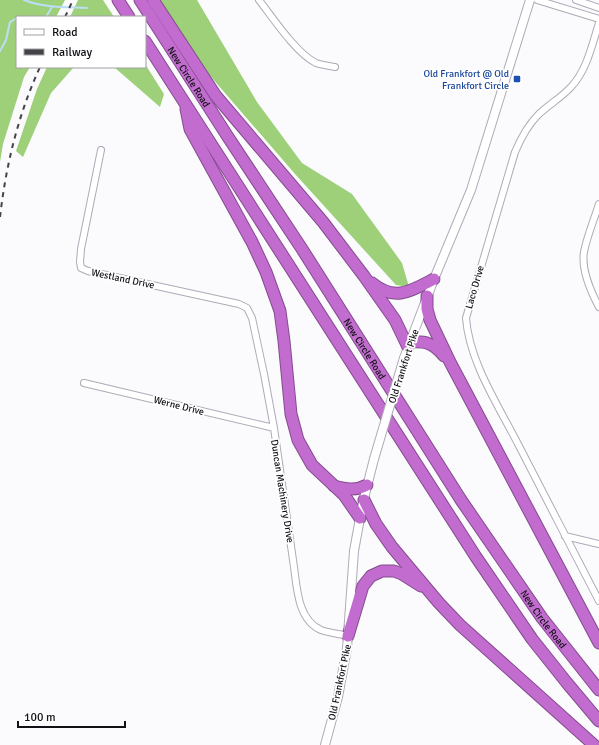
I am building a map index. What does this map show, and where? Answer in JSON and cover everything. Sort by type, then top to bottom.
[{"type":"highway","points":[[118,0],[128,16]]},
{"type":"highway","name":"New Circle Road","points":[[140,0],[302,249],[461,500],[542,618],[599,690]]},
{"type":"highway","points":[[153,0],[216,96],[323,222],[364,276],[395,320],[409,344],[420,341],[434,345],[450,362]]},
{"type":"highway","name":"New Circle Road","points":[[146,43],[313,305],[504,600],[532,639],[599,721]]},
{"type":"highway","points":[[185,103],[190,129],[252,242],[266,272],[280,311],[291,414],[296,436],[312,465],[346,498],[360,518]]},
{"type":"highway","points":[[364,276],[380,290],[391,294],[411,291],[434,279]]},
{"type":"highway","points":[[427,296],[427,309],[430,320],[450,362],[599,643]]},
{"type":"highway","points":[[334,486],[350,490],[367,485]]},
{"type":"highway","points":[[364,500],[376,524],[392,547],[460,625],[511,669],[594,745]]},
{"type":"highway","points":[[348,636],[363,586],[368,579],[378,572],[387,570],[394,571],[402,574],[428,590]]},
{"type":"main road","name":"Old Frankfort Pike","points":[[325,745],[338,697],[348,636],[354,551],[367,485],[374,459],[409,344],[427,296],[471,190],[530,0]]},
{"type":"street","points":[[259,0],[299,50],[318,64],[335,67]]},
{"type":"street","points":[[537,0],[599,19]]},
{"type":"street","points":[[576,0],[599,8]]},
{"type":"street","name":"Laco Drive","points":[[599,23],[581,74],[571,87],[538,116],[522,136],[515,152],[466,318],[468,338],[473,354],[599,601]]},
{"type":"street","name":"Westland Drive","points":[[101,150],[81,249],[80,262],[82,268],[88,271],[239,304],[247,308],[252,318]]},
{"type":"street","points":[[599,204],[584,253],[586,276],[591,292],[599,307]]},
{"type":"street","name":"Duncan Machinery Drive","points":[[252,318],[274,428],[295,574],[302,608],[307,618],[314,626],[322,630],[348,636]]},
{"type":"street","name":"Werne Drive","points":[[84,383],[274,428]]},
{"type":"street","points":[[565,536],[599,544]]},
{"type":"green space","points":[[0,0],[65,0],[57,16],[16,16],[16,68],[29,68],[24,77],[3,144],[0,162]]},
{"type":"green space","points":[[78,0],[103,0],[113,16],[70,16]]},
{"type":"green space","points":[[155,0],[197,0],[257,102],[302,163],[352,194],[402,263],[409,287],[396,285],[295,174],[193,56]]},
{"type":"green space","points":[[146,66],[164,94],[160,107],[115,68],[146,68]]},
{"type":"green space","points":[[47,68],[73,68],[51,93],[23,157],[16,151],[37,89]]},
{"type":"waterway","points":[[24,0],[47,6],[87,8]]},
{"type":"waterway","points":[[47,16],[52,7]]},
{"type":"waterway","points":[[0,51],[6,40],[10,22],[16,19]]},
{"type":"railway","points":[[65,16],[73,0]]},
{"type":"railway","points":[[0,217],[9,159],[14,140],[25,103],[40,68]]},
{"type":"place","name":"Old Frankfort @ Old Frankfort Circle","points":[[517,79]]}]
